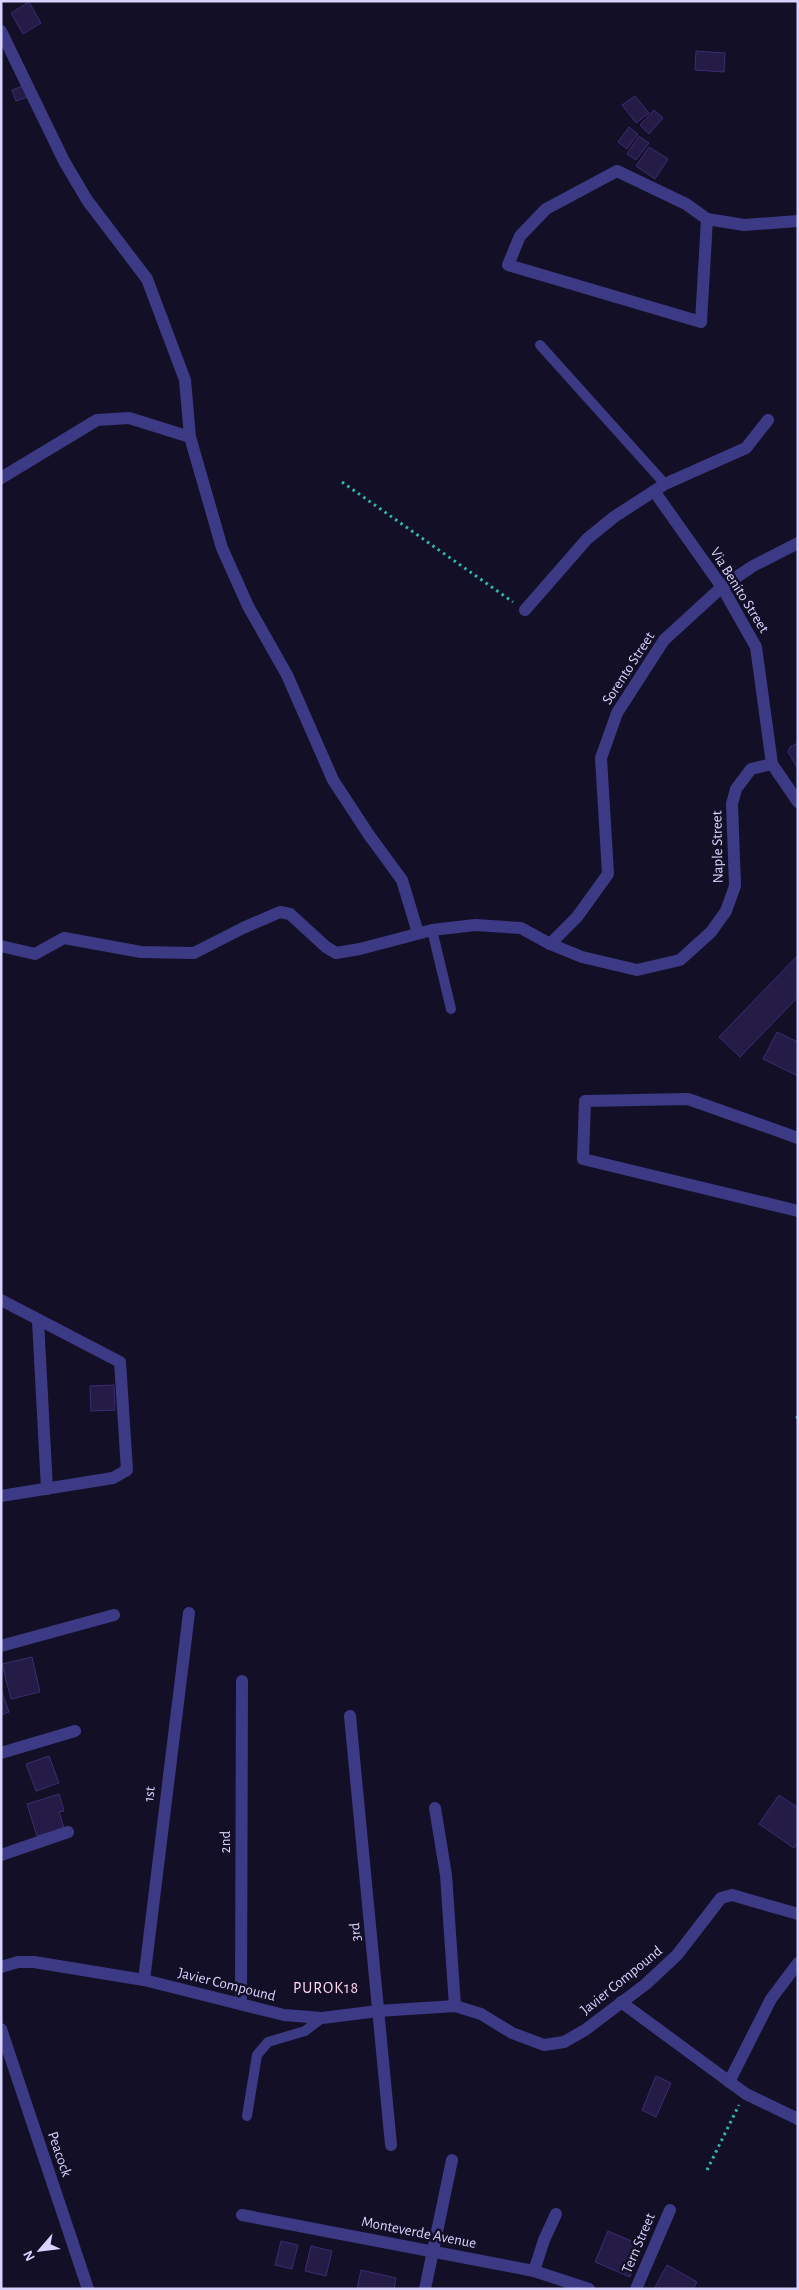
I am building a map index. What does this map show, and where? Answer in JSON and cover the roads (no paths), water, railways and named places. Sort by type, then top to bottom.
[{"type":"street","points":[[1,31],[64,161],[87,200],[147,279],[185,380],[190,436],[222,548],[248,606],[287,675],[333,780],[369,835],[402,880],[418,933]]},
{"type":"street","points":[[708,219],[701,322],[508,265],[520,236],[546,209],[617,171],[686,204],[708,219],[744,225],[798,221]]},
{"type":"street","points":[[1,478],[97,420],[129,418],[190,436]]},
{"type":"street","points":[[525,610],[586,539],[614,517],[654,490],[746,448],[768,420]]},
{"type":"street","name":"Via Benito Street","points":[[654,490],[722,586],[756,647],[772,764],[798,802]]},
{"type":"street","name":"Sorento Street","points":[[550,944],[577,917],[608,874],[601,758],[617,713],[664,640],[722,586],[753,566],[798,544]]},
{"type":"street","name":"Naple Street","points":[[1,946],[36,954],[64,938],[141,952],[194,953],[280,912],[290,914],[326,947],[336,953],[360,949],[432,930],[475,925],[521,928],[550,944],[582,957],[637,970],[680,960],[711,932],[726,910],[735,886],[732,804],[736,789],[751,769],[772,764]]},
{"type":"street","points":[[798,1138],[688,1099],[585,1101],[583,1159],[798,1210]]},
{"type":"street","points":[[1,1300],[38,1321],[120,1362],[127,1470],[113,1478],[1,1496]]},
{"type":"street","points":[[38,1321],[47,1490]]},
{"type":"street","name":"1st","points":[[144,1980],[189,1613]]},
{"type":"street","points":[[1,1646],[114,1615]]},
{"type":"street","name":"2nd","points":[[241,2003],[242,1681]]},
{"type":"street","name":"3rd","points":[[350,1716],[391,2145]]},
{"type":"street","points":[[1,1753],[75,1731]]},
{"type":"street","points":[[435,1808],[446,1875],[455,2006]]},
{"type":"street","points":[[1,1855],[68,1832]]},
{"type":"street","name":"Javier Compound","points":[[1,1967],[18,1962],[34,1962],[144,1980],[284,2015],[322,2018],[378,2011],[455,2006],[481,2014],[512,2033],[544,2045],[564,2042],[585,2030],[646,1984],[677,1955],[721,1898],[732,1895],[798,1914]]},
{"type":"street","points":[[729,2082],[771,1999],[798,1963]]},
{"type":"street","points":[[621,2002],[746,2094],[798,2119]]},
{"type":"street","name":"Peacock","points":[[1,2029],[88,2289]]},
{"type":"street","points":[[425,2289],[452,2160]]},
{"type":"street","name":"Tern Street","points":[[636,2289],[670,2210]]},
{"type":"street","points":[[534,2271],[544,2240],[556,2214]]},
{"type":"street","name":"Monteverde Avenue","points":[[242,2215],[534,2271],[589,2289]]},
{"type":"lane","points":[[540,346],[666,484]]},
{"type":"lane","points":[[432,930],[451,1009]]},
{"type":"lane","points":[[248,2116],[258,2055],[268,2042],[305,2031],[322,2018]]},
{"type":"district","name":"PUROK18","points":[[326,1987]]}]
